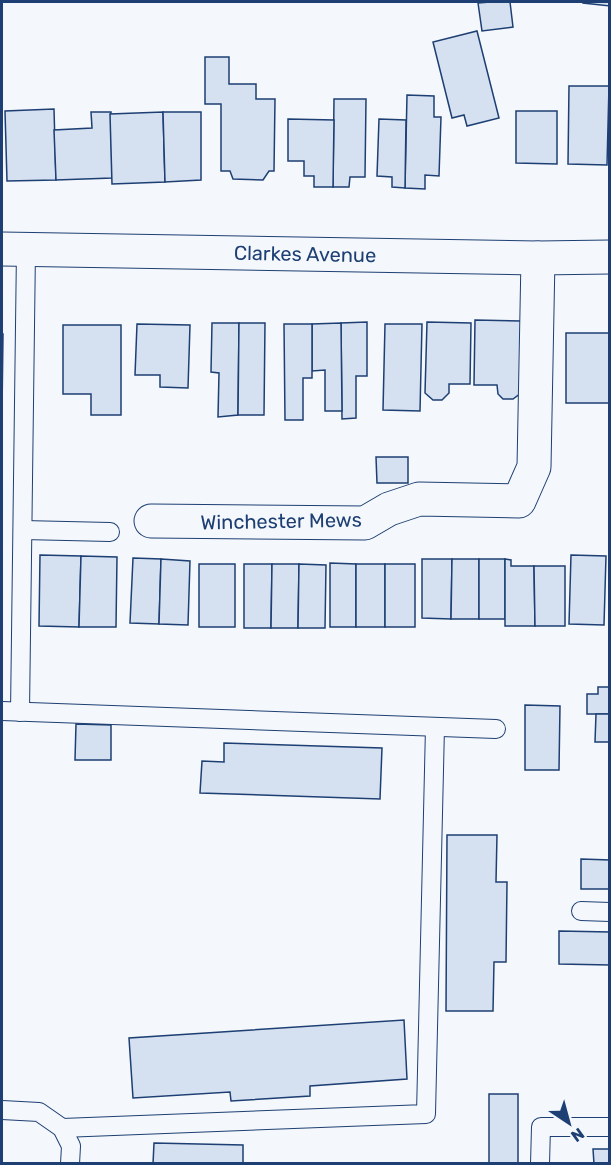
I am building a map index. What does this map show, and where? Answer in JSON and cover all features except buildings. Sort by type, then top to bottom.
[{"type":"street","name":"Clarkes Avenue","points":[[14,249],[538,258],[609,257]]},
{"type":"street","name":"Winchester Mews","points":[[151,521],[364,523],[389,508],[419,499],[519,501],[534,467],[538,258]]},
{"type":"lane","points":[[14,249],[23,530],[20,712]]},
{"type":"lane","points":[[23,530],[110,532]]},
{"type":"lane","points":[[2,711],[496,729]]},
{"type":"lane","points":[[62,1128],[426,1114],[435,727]]},
{"type":"lane","points":[[581,911],[609,912]]},
{"type":"lane","points":[[2,1110],[39,1112],[62,1128],[71,1146],[70,1164]]},
{"type":"lane","points":[[540,1164],[541,1126],[609,1127]]}]
